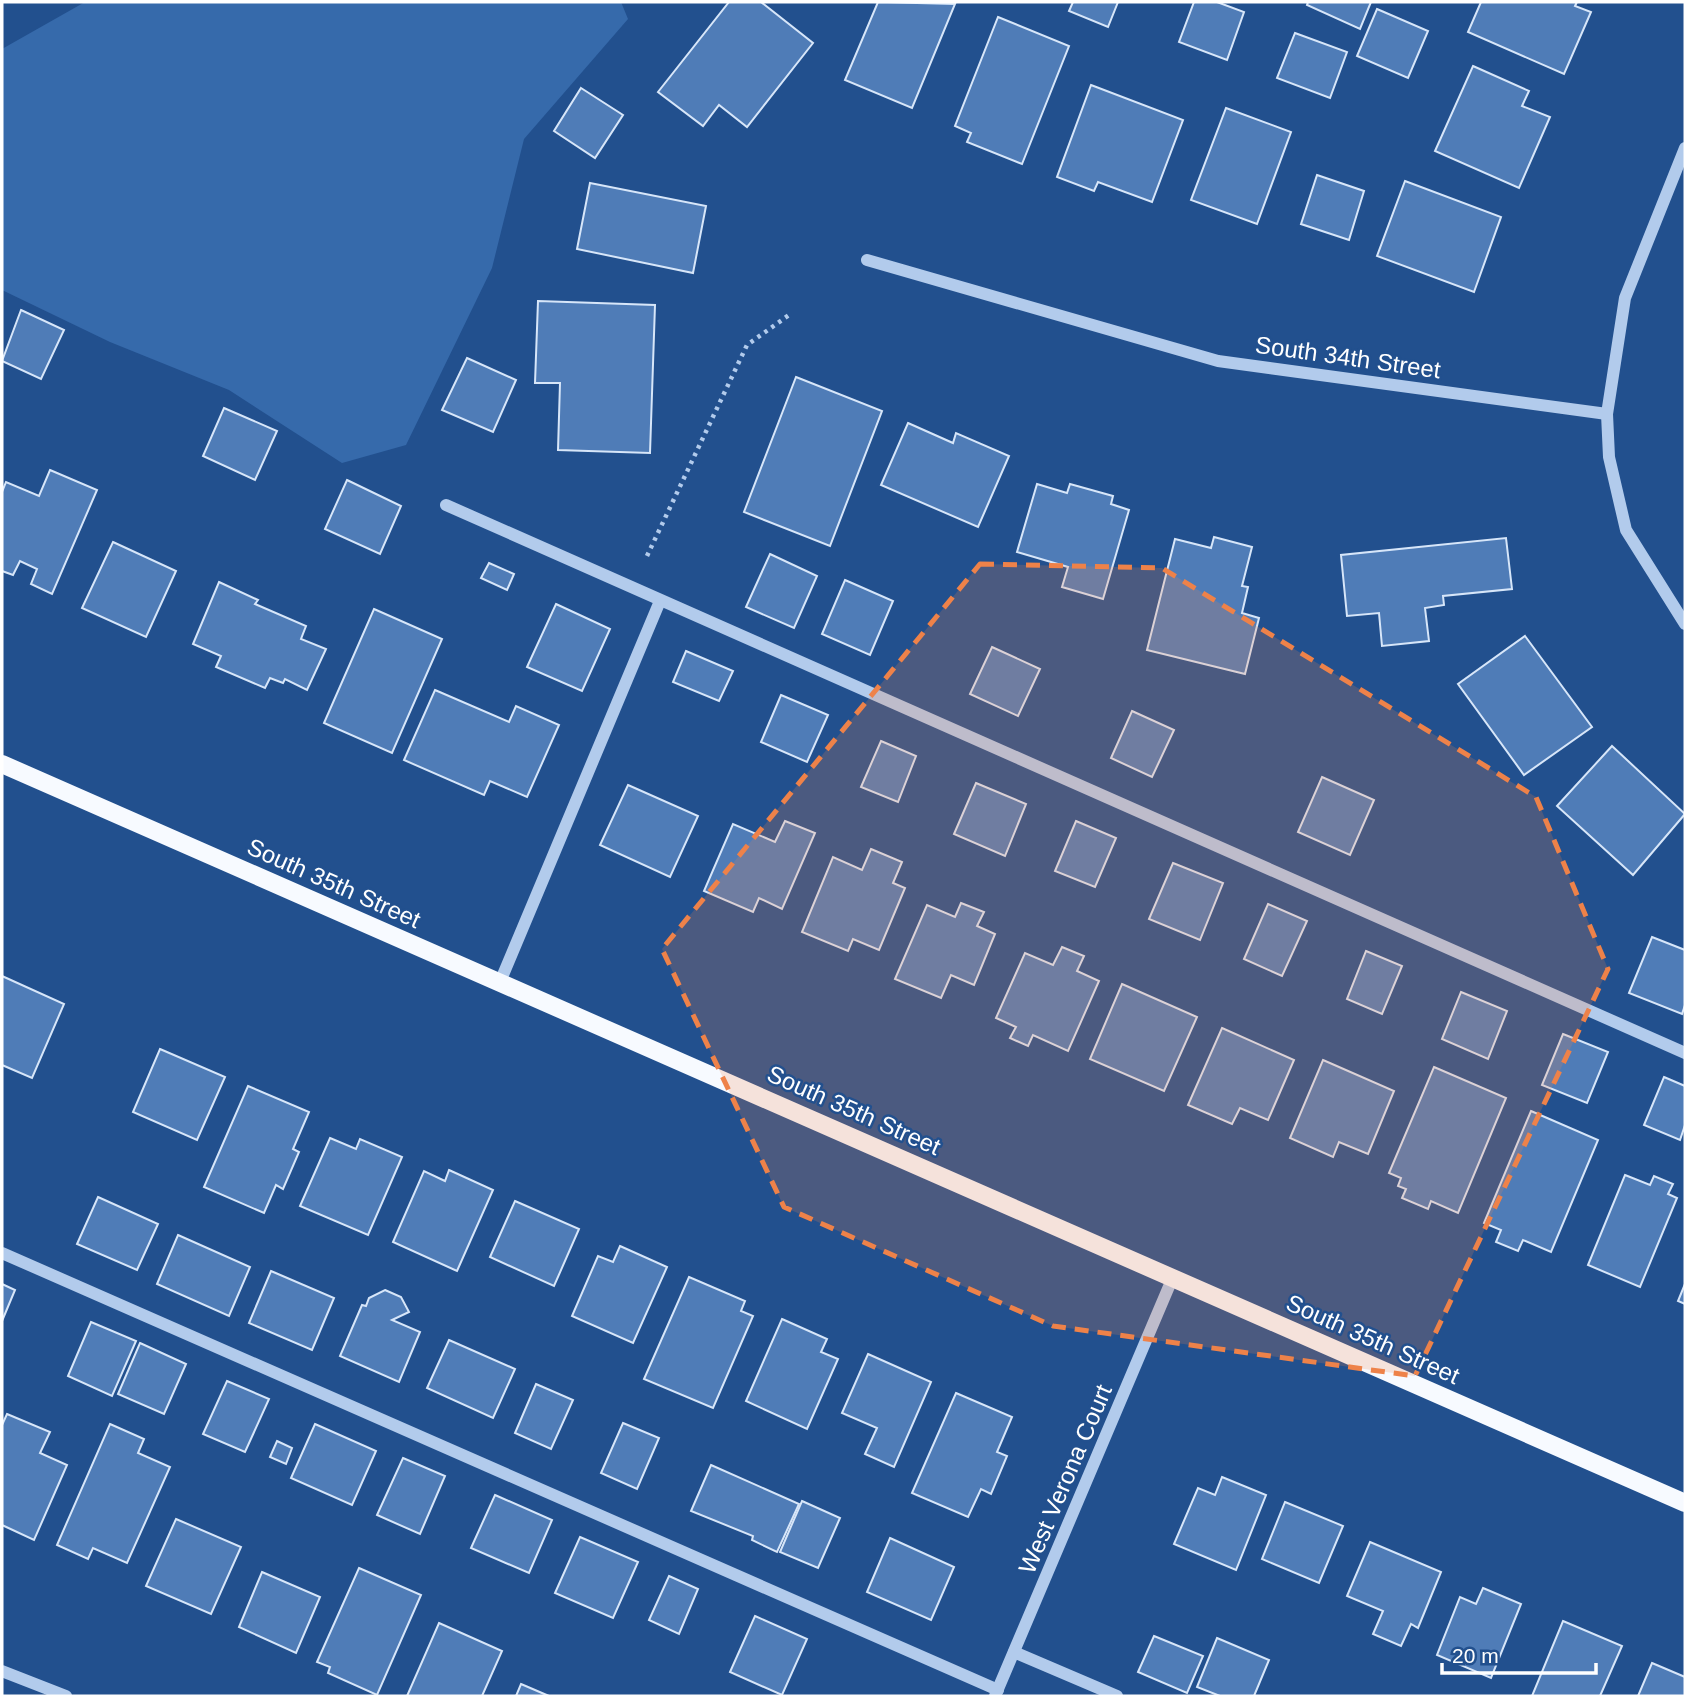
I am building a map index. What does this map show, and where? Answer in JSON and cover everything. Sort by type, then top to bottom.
[{"type":"main road","name":"South 35th Street","points":[[2,764],[1685,1503]]},
{"type":"street","points":[[1685,148],[1625,298],[1607,414],[1609,457],[1626,530],[1685,624]]},
{"type":"street","name":"South 34th Street","points":[[867,260],[1218,361],[1607,414]]},
{"type":"street","points":[[446,505],[1685,1053]]},
{"type":"street","points":[[500,982],[660,601]]},
{"type":"street","points":[[2,1253],[996,1693]]},
{"type":"street","name":"West Verona Court","points":[[996,1693],[1173,1278]]},
{"type":"street","points":[[1014,1652],[1117,1696]]},
{"type":"street","points":[[2,1671],[66,1696]]},
{"type":"path","points":[[631,589],[747,345],[789,314]]},
{"type":"highlighted area","points":[[980,564],[1162,568],[1536,797],[1608,969],[1415,1376],[1053,1326],[784,1207],[662,949]]},
{"type":"shaded area","points":[[85,2],[621,2],[628,19],[524,139],[492,268],[406,445],[342,463],[229,390],[110,342],[2,290],[2,49]]},
{"type":"building","points":[[729,2],[761,2],[813,43],[747,127],[719,105],[703,126],[658,92]]},
{"type":"building","points":[[878,2],[955,4],[912,108],[845,80]]},
{"type":"building","points":[[1073,2],[1118,2],[1108,27],[1069,11]]},
{"type":"building","points":[[1194,2],[1217,2],[1244,12],[1227,60],[1179,42]]},
{"type":"building","points":[[1308,2],[1371,2],[1360,29],[1307,5]]},
{"type":"building","points":[[1481,2],[1577,2],[1575,6],[1591,12],[1564,74],[1468,32]]},
{"type":"building","points":[[1377,9],[1428,31],[1408,78],[1357,56]]},
{"type":"building","points":[[998,17],[1069,46],[1022,164],[967,142],[971,133],[955,126]]},
{"type":"building","points":[[1295,33],[1347,52],[1330,98],[1277,78]]},
{"type":"building","points":[[1473,66],[1529,91],[1522,106],[1550,117],[1519,188],[1435,151]]},
{"type":"building","points":[[1091,85],[1183,120],[1152,202],[1098,182],[1094,191],[1057,177]]},
{"type":"building","points":[[581,88],[623,115],[595,158],[554,131]]},
{"type":"building","points":[[1226,108],[1291,132],[1257,224],[1191,200]]},
{"type":"building","points":[[1317,175],[1364,191],[1349,240],[1301,224]]},
{"type":"building","points":[[1405,181],[1501,217],[1474,292],[1377,256]]},
{"type":"building","points":[[590,183],[706,206],[693,273],[577,249]]},
{"type":"building","points":[[538,301],[655,305],[650,453],[558,450],[560,383],[535,383]]},
{"type":"building","points":[[21,310],[64,330],[41,379],[2,361]]},
{"type":"building","points":[[467,358],[516,380],[493,432],[442,410]]},
{"type":"building","points":[[796,377],[882,411],[830,546],[744,512]]},
{"type":"building","points":[[224,408],[277,431],[255,480],[203,456]]},
{"type":"building","points":[[908,423],[953,443],[956,433],[1009,456],[978,527],[881,485]]},
{"type":"building","points":[[50,470],[97,490],[52,594],[31,584],[37,569],[20,561],[13,575],[2,571],[2,492],[6,482],[39,496]]},
{"type":"building","points":[[347,480],[401,506],[380,554],[325,529]]},
{"type":"building","points":[[1037,484],[1067,493],[1070,484],[1113,496],[1111,504],[1129,510],[1103,599],[1062,587],[1068,567],[1017,552]]},
{"type":"building","points":[[1214,537],[1252,547],[1242,586],[1248,587],[1242,613],[1259,618],[1245,674],[1147,650],[1175,539],[1211,548]]},
{"type":"building","points":[[1506,538],[1512,589],[1443,596],[1444,605],[1425,608],[1429,641],[1382,646],[1379,613],[1347,616],[1341,555]]},
{"type":"building","points":[[113,542],[176,571],[146,637],[82,608]]},
{"type":"building","points":[[770,554],[817,576],[794,628],[746,607]]},
{"type":"building","points":[[489,563],[514,574],[507,590],[481,578]]},
{"type":"building","points":[[845,580],[893,601],[870,655],[822,634]]},
{"type":"building","points":[[219,582],[258,600],[255,604],[306,626],[301,639],[326,649],[307,690],[285,679],[283,683],[270,678],[265,688],[216,667],[221,656],[193,644]]},
{"type":"building","points":[[556,604],[610,629],[582,691],[527,667]]},
{"type":"building","points":[[374,609],[442,639],[392,753],[324,723]]},
{"type":"building","points":[[1525,636],[1592,727],[1524,775],[1458,684]]},
{"type":"building","points":[[992,647],[1040,669],[1018,716],[970,694]]},
{"type":"building","points":[[686,651],[733,671],[719,701],[673,682]]},
{"type":"building","points":[[435,690],[509,722],[516,706],[559,725],[527,797],[490,781],[484,795],[404,760]]},
{"type":"building","points":[[781,695],[828,715],[807,762],[761,742]]},
{"type":"building","points":[[1132,711],[1174,730],[1152,777],[1111,758]]},
{"type":"building","points":[[881,741],[916,756],[898,802],[861,787]]},
{"type":"building","points":[[1612,746],[1685,814],[1633,875],[1557,806]]},
{"type":"building","points":[[1322,777],[1374,800],[1350,855],[1298,832]]},
{"type":"building","points":[[976,783],[1026,804],[1005,856],[954,834]]},
{"type":"building","points":[[628,785],[698,816],[670,877],[600,845]]},
{"type":"building","points":[[785,821],[815,833],[782,909],[759,898],[753,912],[704,891],[733,824],[775,842]]},
{"type":"building","points":[[1076,821],[1116,838],[1095,887],[1055,871]]},
{"type":"building","points":[[871,849],[902,862],[893,883],[905,888],[879,950],[853,939],[848,951],[802,932],[833,857],[862,870]]},
{"type":"building","points":[[1173,863],[1223,883],[1200,940],[1149,919]]},
{"type":"building","points":[[961,903],[984,912],[977,926],[995,934],[974,985],[951,975],[941,998],[895,979],[927,905],[955,917]]},
{"type":"building","points":[[1268,904],[1307,921],[1282,976],[1244,959]]},
{"type":"building","points":[[1652,937],[1685,950],[1685,1005],[1682,1014],[1629,993]]},
{"type":"building","points":[[1062,947],[1084,956],[1077,971],[1099,981],[1068,1051],[1033,1035],[1028,1046],[1010,1038],[1016,1027],[996,1018],[1025,953],[1053,965]]},
{"type":"building","points":[[1366,951],[1402,966],[1382,1014],[1347,999]]},
{"type":"building","points":[[2,976],[64,1004],[32,1078],[2,1065]]},
{"type":"building","points":[[1122,984],[1197,1017],[1164,1091],[1090,1059]]},
{"type":"building","points":[[1461,992],[1507,1011],[1488,1059],[1442,1039]]},
{"type":"building","points":[[1222,1028],[1294,1060],[1268,1120],[1240,1108],[1232,1124],[1188,1105]]},
{"type":"building","points":[[1563,1034],[1608,1052],[1587,1103],[1542,1085]]},
{"type":"building","points":[[160,1049],[225,1077],[197,1140],[133,1112]]},
{"type":"building","points":[[1323,1060],[1394,1091],[1368,1154],[1339,1142],[1333,1157],[1290,1138]]},
{"type":"building","points":[[1434,1067],[1506,1098],[1458,1213],[1431,1201],[1428,1209],[1402,1198],[1406,1189],[1398,1186],[1401,1178],[1389,1173]]},
{"type":"building","points":[[1664,1077],[1685,1086],[1685,1125],[1680,1140],[1644,1125]]},
{"type":"building","points":[[248,1086],[309,1112],[293,1149],[299,1152],[283,1189],[276,1185],[264,1213],[204,1187]]},
{"type":"building","points":[[1531,1111],[1598,1140],[1551,1252],[1523,1240],[1518,1251],[1496,1242],[1501,1230],[1484,1223]]},
{"type":"building","points":[[330,1138],[356,1149],[360,1139],[402,1157],[368,1235],[300,1206]]},
{"type":"building","points":[[449,1170],[493,1190],[457,1271],[393,1242],[424,1171],[445,1181]]},
{"type":"building","points":[[1625,1175],[1650,1185],[1654,1176],[1673,1184],[1668,1194],[1677,1198],[1640,1287],[1588,1265]]},
{"type":"building","points":[[98,1197],[158,1224],[137,1270],[77,1244]]},
{"type":"building","points":[[515,1201],[579,1229],[554,1286],[490,1257]]},
{"type":"building","points":[[178,1235],[250,1267],[229,1316],[157,1284]]},
{"type":"building","points":[[620,1246],[667,1267],[633,1343],[572,1316],[598,1256],[613,1262]]},
{"type":"building","points":[[271,1271],[334,1298],[312,1350],[249,1323]]},
{"type":"building","points":[[689,1277],[745,1301],[741,1311],[753,1316],[713,1408],[644,1379]]},
{"type":"building","points":[[2,1284],[15,1290],[2,1321]]},
{"type":"building","points":[[1685,1284],[1685,1304],[1678,1301]]},
{"type":"building","points":[[385,1290],[401,1297],[409,1312],[392,1320],[420,1332],[399,1382],[340,1356],[362,1305],[366,1306],[369,1298]]},
{"type":"building","points":[[782,1319],[827,1339],[821,1352],[838,1359],[807,1429],[746,1401]]},
{"type":"building","points":[[91,1322],[136,1341],[112,1396],[68,1376]]},
{"type":"building","points":[[449,1340],[515,1369],[493,1418],[427,1388]]},
{"type":"building","points":[[140,1343],[186,1364],[164,1414],[118,1394]]},
{"type":"building","points":[[868,1354],[931,1382],[894,1467],[865,1454],[877,1428],[842,1413]]},
{"type":"building","points":[[227,1381],[269,1399],[245,1452],[203,1434]]},
{"type":"building","points":[[536,1384],[573,1400],[551,1449],[515,1433]]},
{"type":"building","points":[[956,1393],[1012,1417],[997,1452],[1007,1456],[991,1494],[981,1489],[968,1517],[912,1493]]},
{"type":"building","points":[[7,1414],[50,1432],[40,1453],[67,1465],[34,1540],[2,1525],[2,1425]]},
{"type":"building","points":[[623,1423],[659,1438],[637,1489],[601,1473]]},
{"type":"building","points":[[110,1424],[144,1439],[138,1453],[170,1467],[127,1563],[93,1548],[88,1559],[57,1545]]},
{"type":"building","points":[[315,1424],[376,1451],[352,1505],[291,1478]]},
{"type":"building","points":[[277,1441],[292,1448],[286,1464],[270,1457]]},
{"type":"building","points":[[403,1458],[445,1476],[420,1534],[377,1515]]},
{"type":"building","points":[[711,1465],[799,1504],[777,1552],[752,1540],[753,1536],[691,1511]]},
{"type":"building","points":[[1222,1477],[1266,1495],[1236,1570],[1174,1544],[1198,1488],[1215,1495]]},
{"type":"building","points":[[495,1495],[552,1520],[529,1573],[471,1548]]},
{"type":"building","points":[[802,1501],[840,1518],[818,1568],[780,1552]]},
{"type":"building","points":[[1285,1502],[1343,1526],[1319,1583],[1262,1559]]},
{"type":"building","points":[[176,1519],[241,1547],[211,1614],[146,1586]]},
{"type":"building","points":[[580,1537],[638,1562],[613,1618],[555,1593]]},
{"type":"building","points":[[890,1538],[954,1567],[931,1620],[867,1592]]},
{"type":"building","points":[[1370,1542],[1441,1572],[1418,1628],[1411,1624],[1401,1646],[1373,1634],[1383,1611],[1347,1596]]},
{"type":"building","points":[[359,1568],[421,1595],[377,1695],[328,1673],[330,1667],[317,1662]]},
{"type":"building","points":[[262,1572],[320,1597],[296,1653],[239,1627]]},
{"type":"building","points":[[669,1576],[698,1589],[679,1634],[649,1620]]},
{"type":"building","points":[[1483,1588],[1521,1604],[1491,1678],[1437,1655],[1460,1597],[1476,1604]]},
{"type":"building","points":[[755,1616],[807,1639],[782,1695],[730,1672]]},
{"type":"building","points":[[1563,1621],[1622,1646],[1600,1696],[1532,1696]]},
{"type":"building","points":[[439,1623],[502,1651],[482,1696],[407,1696]]},
{"type":"building","points":[[1154,1636],[1203,1656],[1187,1693],[1138,1672]]},
{"type":"building","points":[[1217,1638],[1269,1660],[1254,1696],[1220,1696],[1197,1687]]},
{"type":"building","points":[[1652,1663],[1685,1677],[1685,1696],[1638,1696]]},
{"type":"building","points":[[521,1684],[549,1696],[516,1696]]}]
